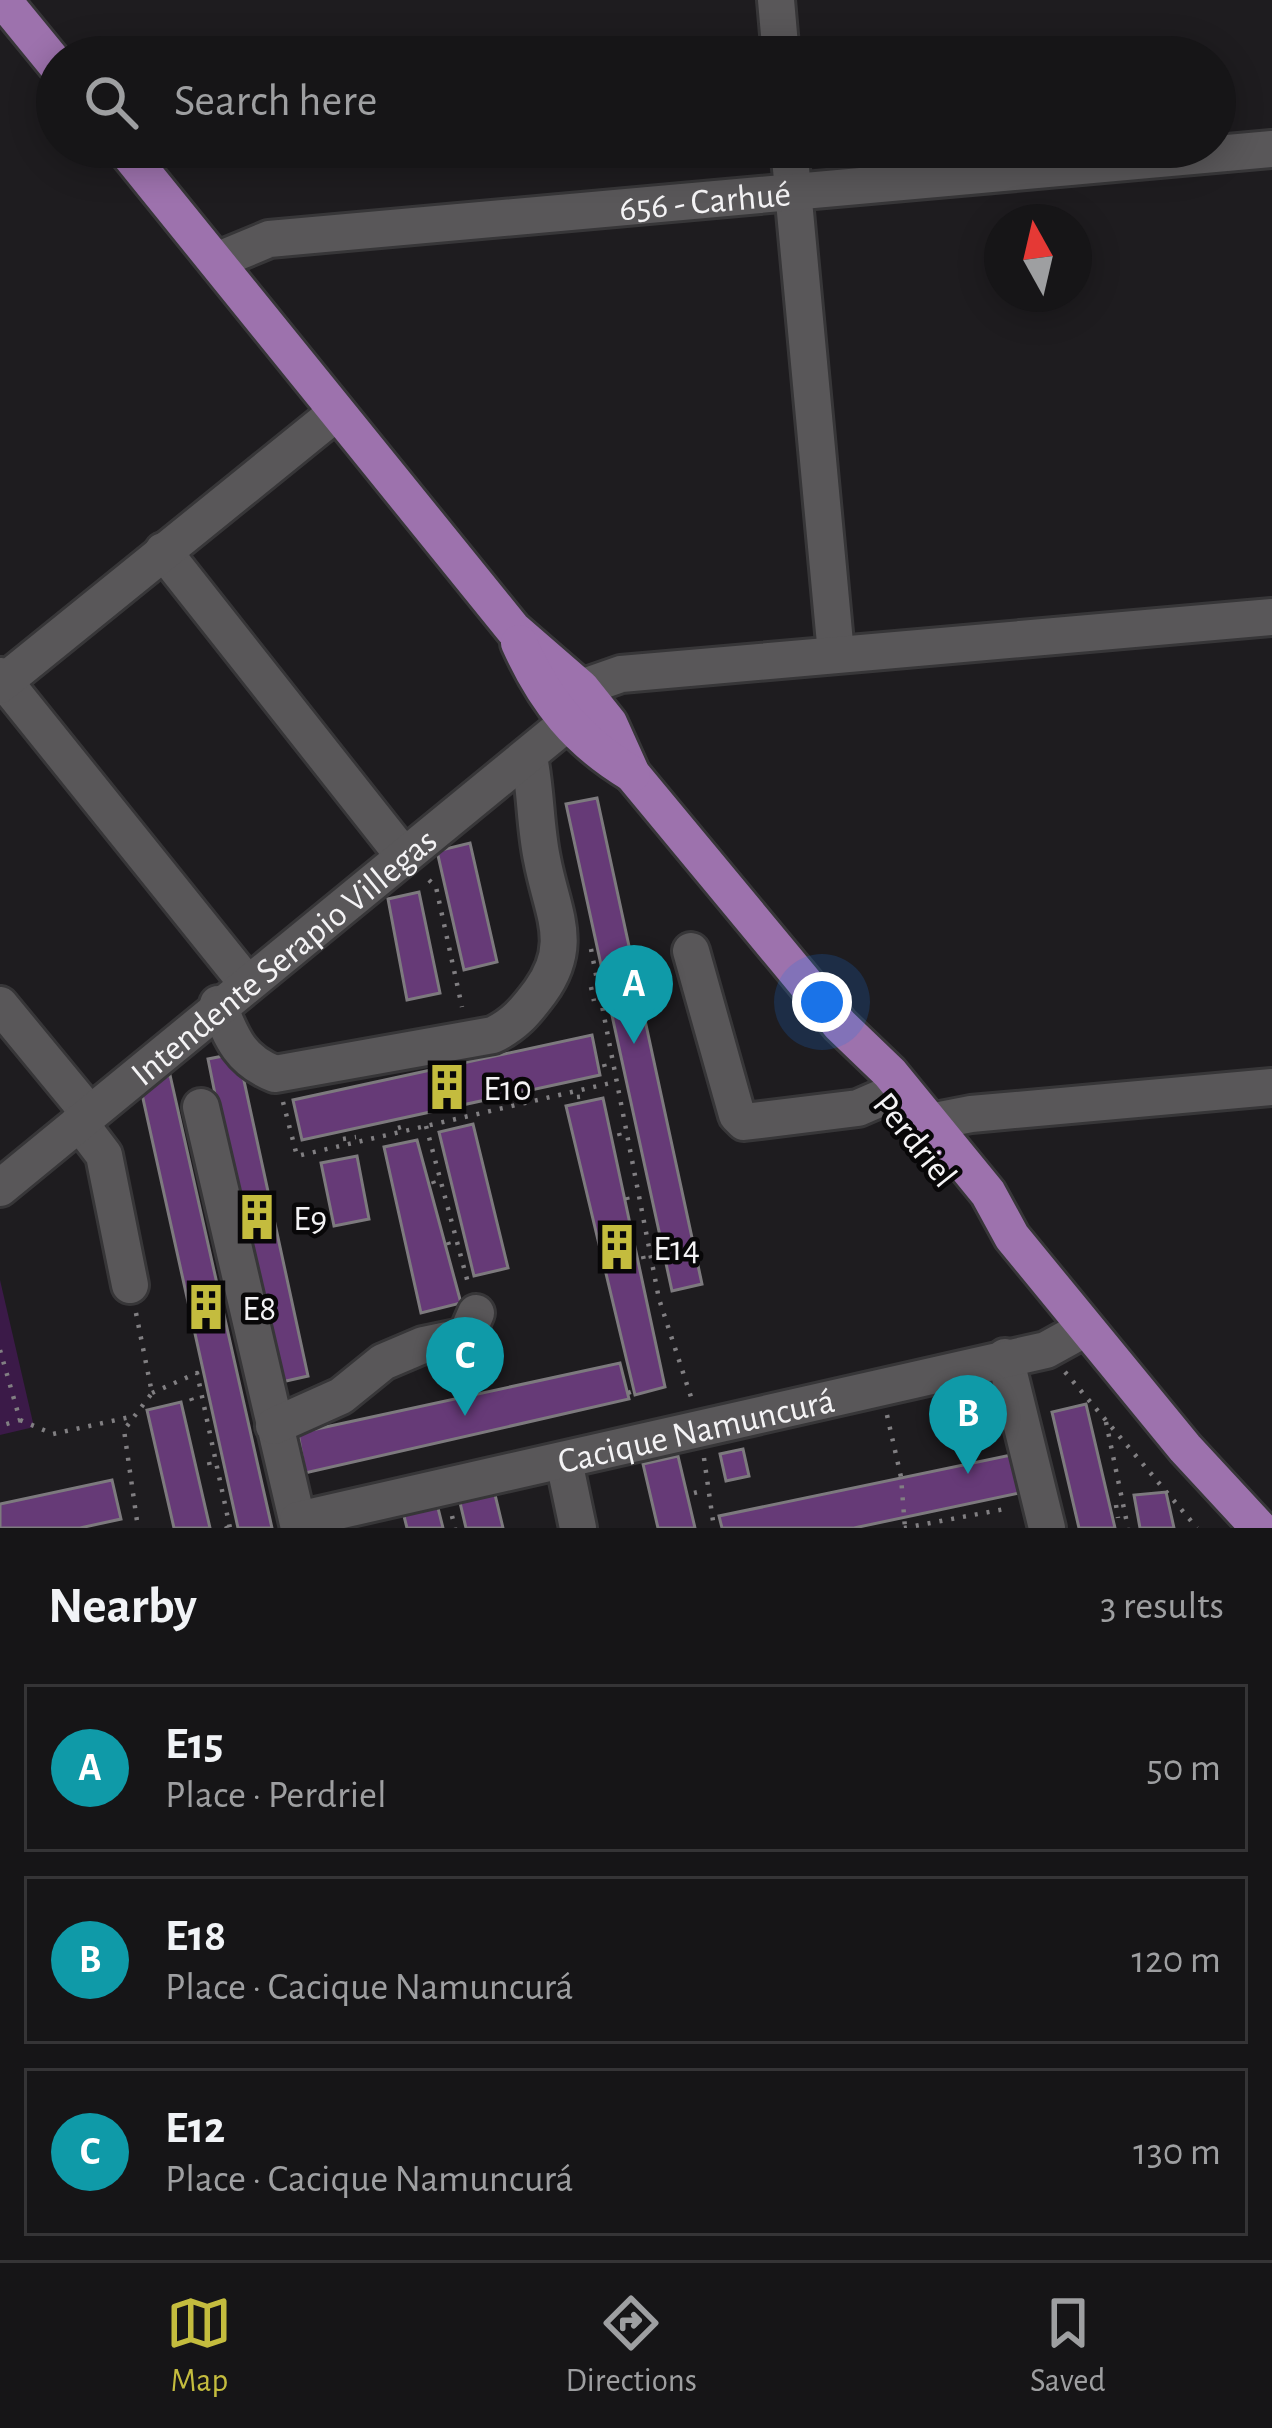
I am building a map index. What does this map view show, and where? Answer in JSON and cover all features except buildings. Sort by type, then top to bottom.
[{"type":"main road","points":[[3,0],[36,40]]},
{"type":"main road","points":[[140,168],[513,629],[580,688],[609,723],[632,773],[840,1025],[930,1122],[988,1193],[1012,1237],[1185,1448],[1259,1528]]},
{"type":"main road","points":[[513,629],[539,687],[567,723],[594,751],[632,773]]},
{"type":"main road","name":"Perdriel","points":[[840,1025],[881,1098],[966,1202],[1012,1237]]},
{"type":"main road","points":[[1185,1448],[1228,1528]]},
{"type":"street","points":[[776,0],[779,36]]},
{"type":"street","name":"656 - Carhué","points":[[1236,152],[1272,149]]},
{"type":"street","points":[[791,168],[836,654]]},
{"type":"street","name":"656 - Carhué","points":[[216,261],[269,239],[1060,168]]},
{"type":"street","points":[[337,412],[1,681],[232,993],[236,1048],[250,1064],[275,1073],[469,1040],[518,1022],[559,966],[562,949],[540,853],[539,803],[529,757]]},
{"type":"street","points":[[163,551],[403,855]]},
{"type":"street","points":[[580,688],[621,674],[1272,616]]},
{"type":"street","name":"Intendente Serapio Villegas","points":[[0,1189],[232,993],[567,723]]},
{"type":"street","points":[[691,952],[737,1115],[744,1122],[858,1108],[881,1098]]},
{"type":"street","points":[[0,1005],[84,1118],[104,1155],[130,1285]]},
{"type":"street","points":[[930,1122],[970,1114],[1272,1087]]},
{"type":"street","points":[[200,1107],[298,1524]]},
{"type":"street","points":[[274,1426],[340,1396],[383,1362],[423,1345],[466,1336],[476,1313]]},
{"type":"street","name":"Cacique Namuncurá","points":[[298,1524],[1046,1350],[1086,1328]]},
{"type":"street","points":[[1005,1357],[1044,1515]]},
{"type":"street","points":[[564,1461],[578,1528]]},
{"type":"path","points":[[403,855],[436,887],[469,1040]]},
{"type":"path","points":[[590,948],[659,1299],[702,1431],[714,1528]]},
{"type":"path","points":[[591,987],[594,1001]]},
{"type":"path","points":[[275,1073],[297,1156],[615,1082]]},
{"type":"path","points":[[577,1097],[587,1096]]},
{"type":"path","points":[[455,1119],[478,1120]]},
{"type":"path","points":[[398,1128],[408,1125]]},
{"type":"path","points":[[426,1126],[476,1313]]},
{"type":"path","points":[[619,1133],[622,1144]]},
{"type":"path","points":[[343,1139],[356,1137]]},
{"type":"path","points":[[433,1180],[436,1189]]},
{"type":"path","points":[[627,1197],[629,1207]]},
{"type":"path","points":[[448,1243],[451,1251]]},
{"type":"path","points":[[643,1256],[645,1265]]},
{"type":"path","points":[[130,1285],[152,1393]]},
{"type":"path","points":[[655,1326],[665,1324]]},
{"type":"path","points":[[1046,1350],[1197,1528]]},
{"type":"path","points":[[1,1354],[20,1420]]},
{"type":"path","points":[[136,1528],[124,1430],[152,1393],[197,1373],[228,1527]]},
{"type":"path","points":[[881,1388],[902,1477],[904,1528],[1044,1515]]},
{"type":"path","points":[[191,1398],[196,1408]]},
{"type":"path","points":[[1104,1416],[1128,1528]]},
{"type":"path","points":[[0,1426],[20,1420],[53,1434],[133,1417]]},
{"type":"path","points":[[209,1462],[211,1471]]},
{"type":"path","points":[[1116,1505],[1118,1518]]},
{"type":"shaded area","points":[[0,1280],[34,1427],[0,1435]]},
{"type":"place","name":"E15","points":[[634,1044]]},
{"type":"place","name":"E10","points":[[447,1087]]},
{"type":"place","name":"E9","points":[[257,1217]]},
{"type":"place","name":"E14","points":[[617,1247]]},
{"type":"place","name":"E8","points":[[206,1307]]},
{"type":"place","name":"E12","points":[[465,1416]]},
{"type":"place","name":"E18","points":[[968,1474]]}]
